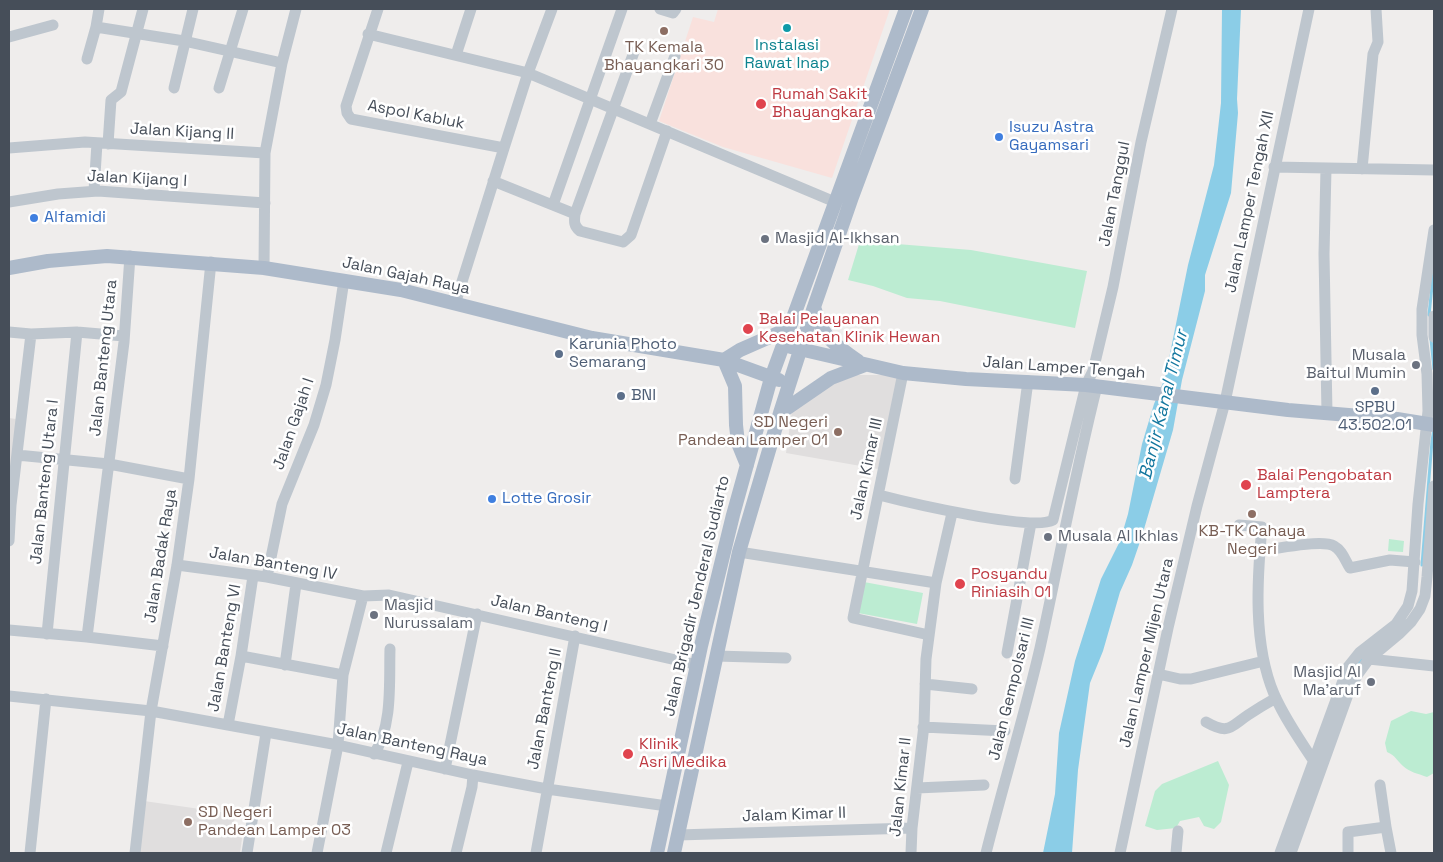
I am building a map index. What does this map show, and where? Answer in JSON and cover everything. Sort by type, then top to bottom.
[{"type":"main road","name":"Jalan Brigadir Jenderal Sudiarto","points":[[657,853],[703,636],[771,378],[906,9]]},
{"type":"main road","name":"Jalan Brigadir Jenderal Sudiarto","points":[[674,853],[739,552],[800,349],[891,89],[922,9]]},
{"type":"main road","points":[[876,89],[891,89]]},
{"type":"main road","name":"Jalan Gajah Raya","points":[[9,268],[80,257],[130,256],[264,268],[401,290],[592,338],[724,360],[789,383]]},
{"type":"main road","points":[[814,308],[819,326],[831,341],[865,365]]},
{"type":"main road","points":[[747,465],[738,443],[735,386],[724,360],[740,350],[790,328]]},
{"type":"main road","name":"Jalan Lamper Tengah","points":[[783,345],[903,373],[1092,385],[1431,424]]},
{"type":"main road","points":[[780,413],[831,378],[865,365]]},
{"type":"street","points":[[87,59],[99,9]]},
{"type":"street","points":[[94,192],[110,102],[112,98],[121,92],[143,9]]},
{"type":"street","points":[[174,88],[193,9]]},
{"type":"street","points":[[219,88],[243,9]]},
{"type":"street","points":[[264,268],[265,153],[282,63],[296,9]]},
{"type":"street","name":"Aspol Kabluk","points":[[378,9],[368,34],[346,106],[347,113],[351,118],[504,148]]},
{"type":"street","points":[[456,55],[471,9]]},
{"type":"street","points":[[455,304],[528,73],[552,9]]},
{"type":"street","points":[[553,205],[622,9]]},
{"type":"street","points":[[660,9],[673,13],[676,9]]},
{"type":"street","name":"Jalan Tanggul","points":[[1092,385],[1093,371],[1114,288],[1141,142],[1172,9]]},
{"type":"street","name":"Jalan Lamper Tengah XII","points":[[1218,401],[1274,167],[1309,9]]},
{"type":"street","points":[[1362,169],[1373,54],[1378,42],[1376,9]]},
{"type":"street","points":[[9,37],[53,25]]},
{"type":"street","points":[[96,27],[184,41],[282,63]]},
{"type":"street","points":[[368,34],[528,73],[835,202]]},
{"type":"street","points":[[634,52],[575,214],[574,223],[576,228],[580,231],[623,242],[628,239],[667,132]]},
{"type":"street","points":[[650,124],[675,56]]},
{"type":"street","name":"Jalan Kijang II","points":[[9,148],[85,142],[265,153]]},
{"type":"street","points":[[1274,167],[1326,170],[1434,170]]},
{"type":"street","points":[[1326,170],[1324,272],[1328,413]]},
{"type":"street","points":[[493,181],[575,214]]},
{"type":"street","name":"Jalan Kijang I","points":[[9,202],[58,194],[94,192],[264,203]]},
{"type":"street","points":[[1291,853],[1334,718],[1353,670],[1365,656],[1399,634],[1411,622],[1420,609],[1425,596],[1421,576],[1415,562],[1418,504],[1431,424],[1421,321],[1434,230]]},
{"type":"street","name":"Jalan Banteng Utara","points":[[87,637],[124,336],[130,256]]},
{"type":"street","name":"Jalan Badak Raya","points":[[135,853],[151,711],[177,565],[189,479],[211,262]]},
{"type":"street","name":"Jalan Gajah I","points":[[267,577],[282,504],[314,425],[326,385],[344,280]]},
{"type":"street","points":[[1434,316],[1434,337]]},
{"type":"street","points":[[9,332],[30,334],[77,332],[124,336]]},
{"type":"street","name":"Jalan Banteng Utara I","points":[[47,634],[77,332]]},
{"type":"street","points":[[9,541],[10,504],[30,334]]},
{"type":"street","name":"Jalan Kimar III","points":[[903,373],[853,618],[929,635]]},
{"type":"street","points":[[1015,479],[1028,381]]},
{"type":"street","points":[[879,495],[952,513],[1031,523],[1053,520],[1092,385]]},
{"type":"street","name":"Jalan Gempolsari III","points":[[986,853],[1040,648],[1085,432],[1092,385]]},
{"type":"street","name":"Jalan Lamper Mijen Utara","points":[[1120,853],[1158,674],[1197,506],[1218,401]]},
{"type":"street","points":[[17,455],[108,464],[189,479]]},
{"type":"street","points":[[1421,576],[1434,486]]},
{"type":"street","name":"Jalan Kimar II","points":[[911,853],[912,828],[924,726],[926,658],[936,583],[952,513]]},
{"type":"street","points":[[1007,653],[1031,523]]},
{"type":"street","points":[[1239,525],[1262,527],[1258,587],[1260,631],[1264,661],[1276,698],[1313,760]]},
{"type":"street","points":[[1260,551],[1326,544],[1336,547],[1340,551],[1349,568],[1390,560],[1415,562]]},
{"type":"street","points":[[739,552],[936,583]]},
{"type":"street","name":"Jalan Banteng IV","points":[[177,565],[267,577],[363,596]]},
{"type":"street","name":"Jalan Banteng VI","points":[[228,725],[253,576]]},
{"type":"street","points":[[285,665],[296,584]]},
{"type":"street","points":[[317,853],[338,745],[343,675],[363,596]]},
{"type":"street","name":"Jalan Banteng I","points":[[363,596],[389,596],[477,614],[698,665]]},
{"type":"street","points":[[445,769],[477,614]]},
{"type":"street","points":[[9,630],[163,646]]},
{"type":"street","name":"Jalan Banteng II","points":[[536,853],[575,636]]},
{"type":"street","points":[[374,754],[379,747],[389,704],[390,649]]},
{"type":"street","points":[[241,656],[343,675]]},
{"type":"street","points":[[716,656],[786,658]]},
{"type":"street","points":[[1365,656],[1434,666]]},
{"type":"street","points":[[1158,674],[1191,680],[1264,661]]},
{"type":"street","points":[[925,684],[972,689]]},
{"type":"street","name":"Jalan Banteng Raya","points":[[9,696],[151,711],[338,745],[408,762],[547,789],[667,806]]},
{"type":"street","points":[[1206,722],[1213,726],[1225,728],[1235,726],[1276,698]]},
{"type":"street","points":[[30,853],[46,699]]},
{"type":"street","points":[[1280,853],[1313,760],[1334,718]]},
{"type":"street","points":[[924,726],[1005,730]]},
{"type":"street","points":[[247,853],[266,733]]},
{"type":"street","points":[[386,853],[408,762]]},
{"type":"street","points":[[456,853],[472,788],[473,775]]},
{"type":"street","points":[[917,788],[984,785]]},
{"type":"street","points":[[1380,785],[1391,853]]},
{"type":"street","points":[[1348,853],[1348,832],[1386,827]]},
{"type":"street","name":"Jalam Kimar II","points":[[678,835],[912,828]]},
{"type":"street","points":[[1176,853],[1178,831]]},
{"type":"shaded area","name":"Rumah Sakit Bhayangkara","points":[[718,9],[890,9],[832,178],[723,147],[659,121],[693,17],[714,22]]},
{"type":"shaded area","name":"SD Negeri Pandean Lamper 01","points":[[848,375],[900,377],[878,469],[786,453],[792,411],[821,388]]},
{"type":"shaded area","points":[[9,418],[16,419],[9,494]]},
{"type":"shaded area","name":"SD Negeri Pandean Lamper 03","points":[[144,801],[235,814],[233,830],[243,831],[240,853],[138,853]]},
{"type":"green space","points":[[860,241],[971,250],[1087,271],[1075,328],[940,301],[907,298],[873,286],[848,280]]},
{"type":"green space","points":[[1389,539],[1404,541],[1403,552],[1388,551]]},
{"type":"green space","points":[[864,582],[923,593],[917,624],[858,613]]},
{"type":"green space","points":[[1411,711],[1426,714],[1434,712],[1434,773],[1427,777],[1408,770],[1387,752],[1385,743],[1391,721]]},
{"type":"green space","points":[[1218,761],[1229,785],[1221,822],[1214,829],[1204,826],[1199,817],[1180,821],[1176,828],[1157,830],[1145,826],[1155,791],[1162,784]]},
{"type":"water","name":"Banjir Kanal Timur","points":[[1222,9],[1241,9],[1238,113],[1231,193],[1205,275],[1205,291],[1182,380],[1173,430],[1142,536],[1120,592],[1103,651],[1090,683],[1078,770],[1072,853],[1043,853],[1055,794],[1059,733],[1075,661],[1101,579],[1120,541],[1128,514],[1142,444],[1154,404],[1165,378],[1188,265],[1214,165],[1221,103]]},
{"type":"waterway","points":[[1429,315],[1434,267]]},
{"type":"waterway","points":[[1431,339],[1434,369]]},
{"type":"waterway","points":[[1422,565],[1434,429]]},
{"type":"waterway","points":[[1349,677],[1361,660]]},
{"type":"place","name":"Instalasi Rawat Inap","points":[[787,28]]},
{"type":"place","name":"TK Kemala Bhayangkari 30","points":[[664,31]]},
{"type":"place","name":"Rumah Sakit Bhayangkara","points":[[761,104]]},
{"type":"place","name":"Isuzu Astra Gayamsari","points":[[999,137]]},
{"type":"place","name":"Alfamidi","points":[[34,218]]},
{"type":"place","name":"Masjid Al-Ikhsan","points":[[765,239]]},
{"type":"place","name":"Balai Pelayanan Kesehatan Klinik Hewan","points":[[748,329]]},
{"type":"place","name":"Karunia Photo Semarang","points":[[559,354]]},
{"type":"place","name":"Musala Baitul Mumin","points":[[1416,365]]},
{"type":"place","name":"SPBU 43.502.01","points":[[1375,391]]},
{"type":"place","name":"BNI","points":[[621,396]]},
{"type":"place","name":"SD Negeri Pandean Lamper 01","points":[[838,432]]},
{"type":"place","name":"Balai Pengobatan Lamptera","points":[[1246,485]]},
{"type":"place","name":"Lotte Grosir","points":[[492,499]]},
{"type":"place","name":"KB-TK Cahaya Negeri","points":[[1252,514]]},
{"type":"place","name":"Musala Al Ikhlas","points":[[1048,537]]},
{"type":"place","name":"Posyandu Riniasih 01","points":[[960,584]]},
{"type":"place","name":"Masjid Nurussalam","points":[[374,615]]},
{"type":"place","name":"Masjid Al Ma'aruf","points":[[1371,682]]},
{"type":"place","name":"Klinik Asri Medika","points":[[628,754]]},
{"type":"place","name":"SD Negeri Pandean Lamper 03","points":[[188,822]]}]
